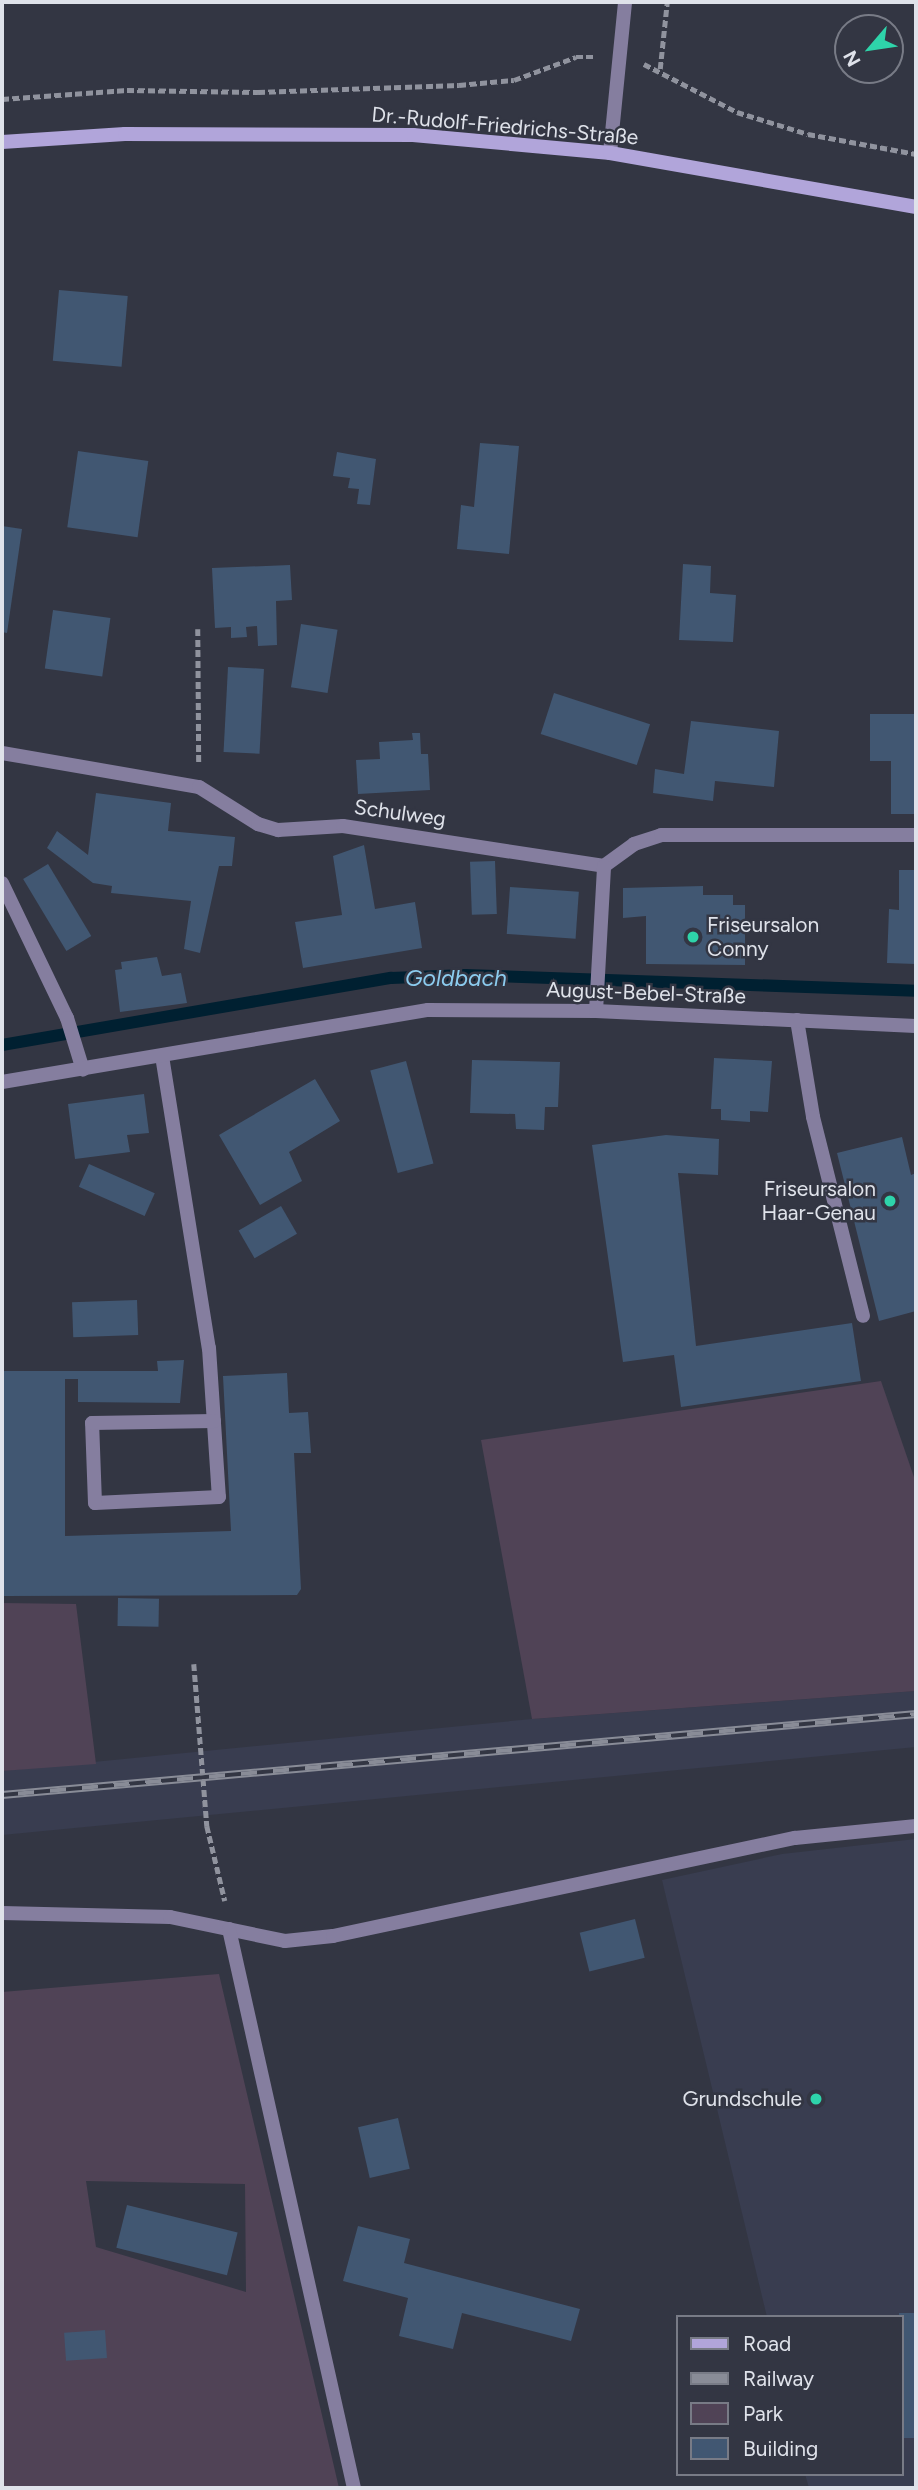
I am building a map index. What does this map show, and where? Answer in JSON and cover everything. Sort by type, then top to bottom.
[{"type":"main road","name":"Dr.-Rudolf-Friedrichs-Straße","points":[[2,142],[125,134],[413,135],[610,153],[916,207]]},
{"type":"street","points":[[610,153],[625,2]]},
{"type":"street","name":"Schulweg","points":[[2,753],[199,788],[258,824],[278,830],[343,826],[604,866]]},
{"type":"street","points":[[596,1011],[604,866],[634,844],[661,835],[916,835]]},
{"type":"street","points":[[2,883],[67,1018],[83,1070]]},
{"type":"street","name":"August-Bebel-Straße","points":[[2,1082],[428,1010],[596,1011],[916,1026]]},
{"type":"street","points":[[797,1020],[813,1117],[863,1316]]},
{"type":"street","points":[[162,1056],[209,1348],[214,1421],[219,1497],[95,1503],[92,1423],[214,1421]]},
{"type":"street","points":[[2,1913],[110,1913],[229,1929],[285,1941],[333,1936],[795,1838],[916,1826]]},
{"type":"street","points":[[229,1929],[354,2488]]},
{"type":"path","points":[[660,69],[667,2]]},
{"type":"path","points":[[2,99],[127,90],[258,92],[458,85],[514,80],[576,57],[619,57],[660,69],[737,112],[808,134],[916,154]]},
{"type":"path","points":[[198,629],[199,788]]},
{"type":"path","points":[[194,1664],[207,1826],[229,1929]]},
{"type":"shaded area","points":[[916,1691],[916,1747],[2,1835],[2,1771],[532,1719]]},
{"type":"shaded area","name":"Grundschule","points":[[916,1839],[916,2488],[809,2488],[806,2476],[904,2476],[904,2315],[767,2315],[662,1880],[782,1854]]},
{"type":"green space","points":[[881,1381],[916,1483],[916,1691],[532,1719],[481,1440]]},
{"type":"green space","points":[[2,1603],[76,1604],[96,1764],[2,1771]]},
{"type":"green space","points":[[219,1974],[339,2488],[2,2488],[2,1992]],"holes":[[[86,2181],[245,2184],[246,2292],[96,2247]]]},
{"type":"building","points":[[59,290],[128,296],[122,367],[53,361]]},
{"type":"building","points":[[480,443],[519,446],[509,554],[457,549],[461,505],[474,507]]},
{"type":"building","points":[[78,451],[148,461],[138,537],[67,527]]},
{"type":"building","points":[[337,452],[376,459],[370,505],[357,504],[359,489],[348,488],[350,478],[333,476]]},
{"type":"building","points":[[2,526],[22,529],[7,633],[2,632]]},
{"type":"building","points":[[683,564],[711,566],[710,593],[736,595],[733,642],[679,640]]},
{"type":"building","points":[[290,565],[292,600],[276,601],[277,645],[258,646],[257,626],[246,627],[247,637],[231,638],[231,627],[215,628],[212,568]]},
{"type":"building","points":[[53,610],[110,618],[102,676],[45,668]]},
{"type":"building","points":[[301,624],[338,630],[328,693],[291,687]]},
{"type":"building","points":[[228,667],[264,669],[260,754],[224,752]]},
{"type":"building","points":[[554,693],[650,724],[637,765],[541,734]]},
{"type":"building","points":[[870,714],[916,714],[916,814],[891,814],[891,761],[870,761]]},
{"type":"building","points":[[691,721],[779,731],[774,787],[715,781],[713,801],[653,793],[655,769],[684,774]]},
{"type":"building","points":[[412,733],[420,733],[421,754],[428,754],[430,790],[358,794],[356,760],[380,759],[379,742],[413,740]]},
{"type":"building","points":[[96,793],[171,803],[168,831],[235,837],[232,866],[219,866],[200,953],[184,949],[191,901],[111,893],[112,886],[93,883],[47,848],[57,831],[88,855]]},
{"type":"building","points":[[364,845],[375,909],[415,902],[422,948],[303,968],[295,922],[342,915],[333,856]]},
{"type":"building","points":[[495,861],[497,914],[472,915],[470,862]]},
{"type":"building","points":[[48,864],[91,936],[66,951],[23,879]]},
{"type":"building","points":[[899,870],[916,870],[916,964],[887,963],[889,909],[899,910]]},
{"type":"building","points":[[703,886],[703,895],[733,895],[733,905],[745,905],[745,965],[646,964],[646,916],[623,918],[623,888]]},
{"type":"building","points":[[510,887],[579,892],[576,939],[507,934]]},
{"type":"building","points":[[157,957],[162,976],[181,973],[187,1003],[120,1012],[115,970],[122,969],[121,962]]},
{"type":"building","points":[[714,1058],[772,1061],[768,1112],[750,1111],[750,1122],[721,1120],[721,1109],[711,1109]]},
{"type":"building","points":[[472,1060],[560,1062],[558,1107],[545,1107],[544,1130],[516,1129],[515,1114],[470,1113]]},
{"type":"building","points":[[406,1061],[433,1163],[398,1173],[370,1071]]},
{"type":"building","points":[[315,1079],[340,1121],[289,1152],[302,1181],[260,1205],[219,1135]]},
{"type":"building","points":[[144,1094],[149,1133],[127,1135],[130,1152],[75,1159],[68,1104]]},
{"type":"building","points":[[666,1135],[719,1139],[718,1175],[678,1173],[696,1346],[852,1323],[861,1381],[681,1407],[674,1355],[623,1362],[592,1145]]},
{"type":"building","points":[[902,1137],[911,1175],[916,1173],[916,1311],[879,1321],[837,1153]]},
{"type":"building","points":[[89,1164],[155,1193],[145,1216],[79,1187]]},
{"type":"building","points":[[281,1206],[297,1234],[255,1258],[239,1230]]},
{"type":"building","points":[[137,1300],[138,1335],[73,1337],[72,1302]]},
{"type":"building","points":[[184,1360],[180,1403],[78,1402],[78,1379],[65,1379],[65,1536],[231,1531],[223,1376],[287,1373],[289,1413],[308,1412],[311,1453],[294,1453],[301,1589],[297,1595],[2,1596],[2,1371],[158,1371],[157,1361]]},
{"type":"building","points":[[118,1598],[159,1599],[159,1627],[118,1626]]},
{"type":"building","points":[[635,1919],[645,1958],[589,1972],[580,1933]]},
{"type":"building","points":[[398,2118],[410,2169],[370,2178],[358,2127]]},
{"type":"building","points":[[127,2205],[238,2233],[227,2275],[116,2248]]},
{"type":"building","points":[[358,2226],[410,2239],[404,2263],[580,2309],[571,2341],[462,2313],[453,2349],[399,2336],[408,2298],[343,2281]]},
{"type":"building","points":[[899,2313],[916,2313],[916,2438],[904,2438],[904,2315]]},
{"type":"building","points":[[105,2330],[107,2358],[66,2361],[64,2333]]},
{"type":"waterway","name":"Goldbach","points":[[2,1045],[391,978],[465,975],[916,991]]},
{"type":"railway","points":[[2,1795],[916,1714]]},
{"type":"place","name":"Friseursalon Conny","points":[[693,937]]},
{"type":"place","name":"Friseursalon Haar-Genau","points":[[890,1201]]},
{"type":"place","name":"Grundschule","points":[[816,2099]]}]
